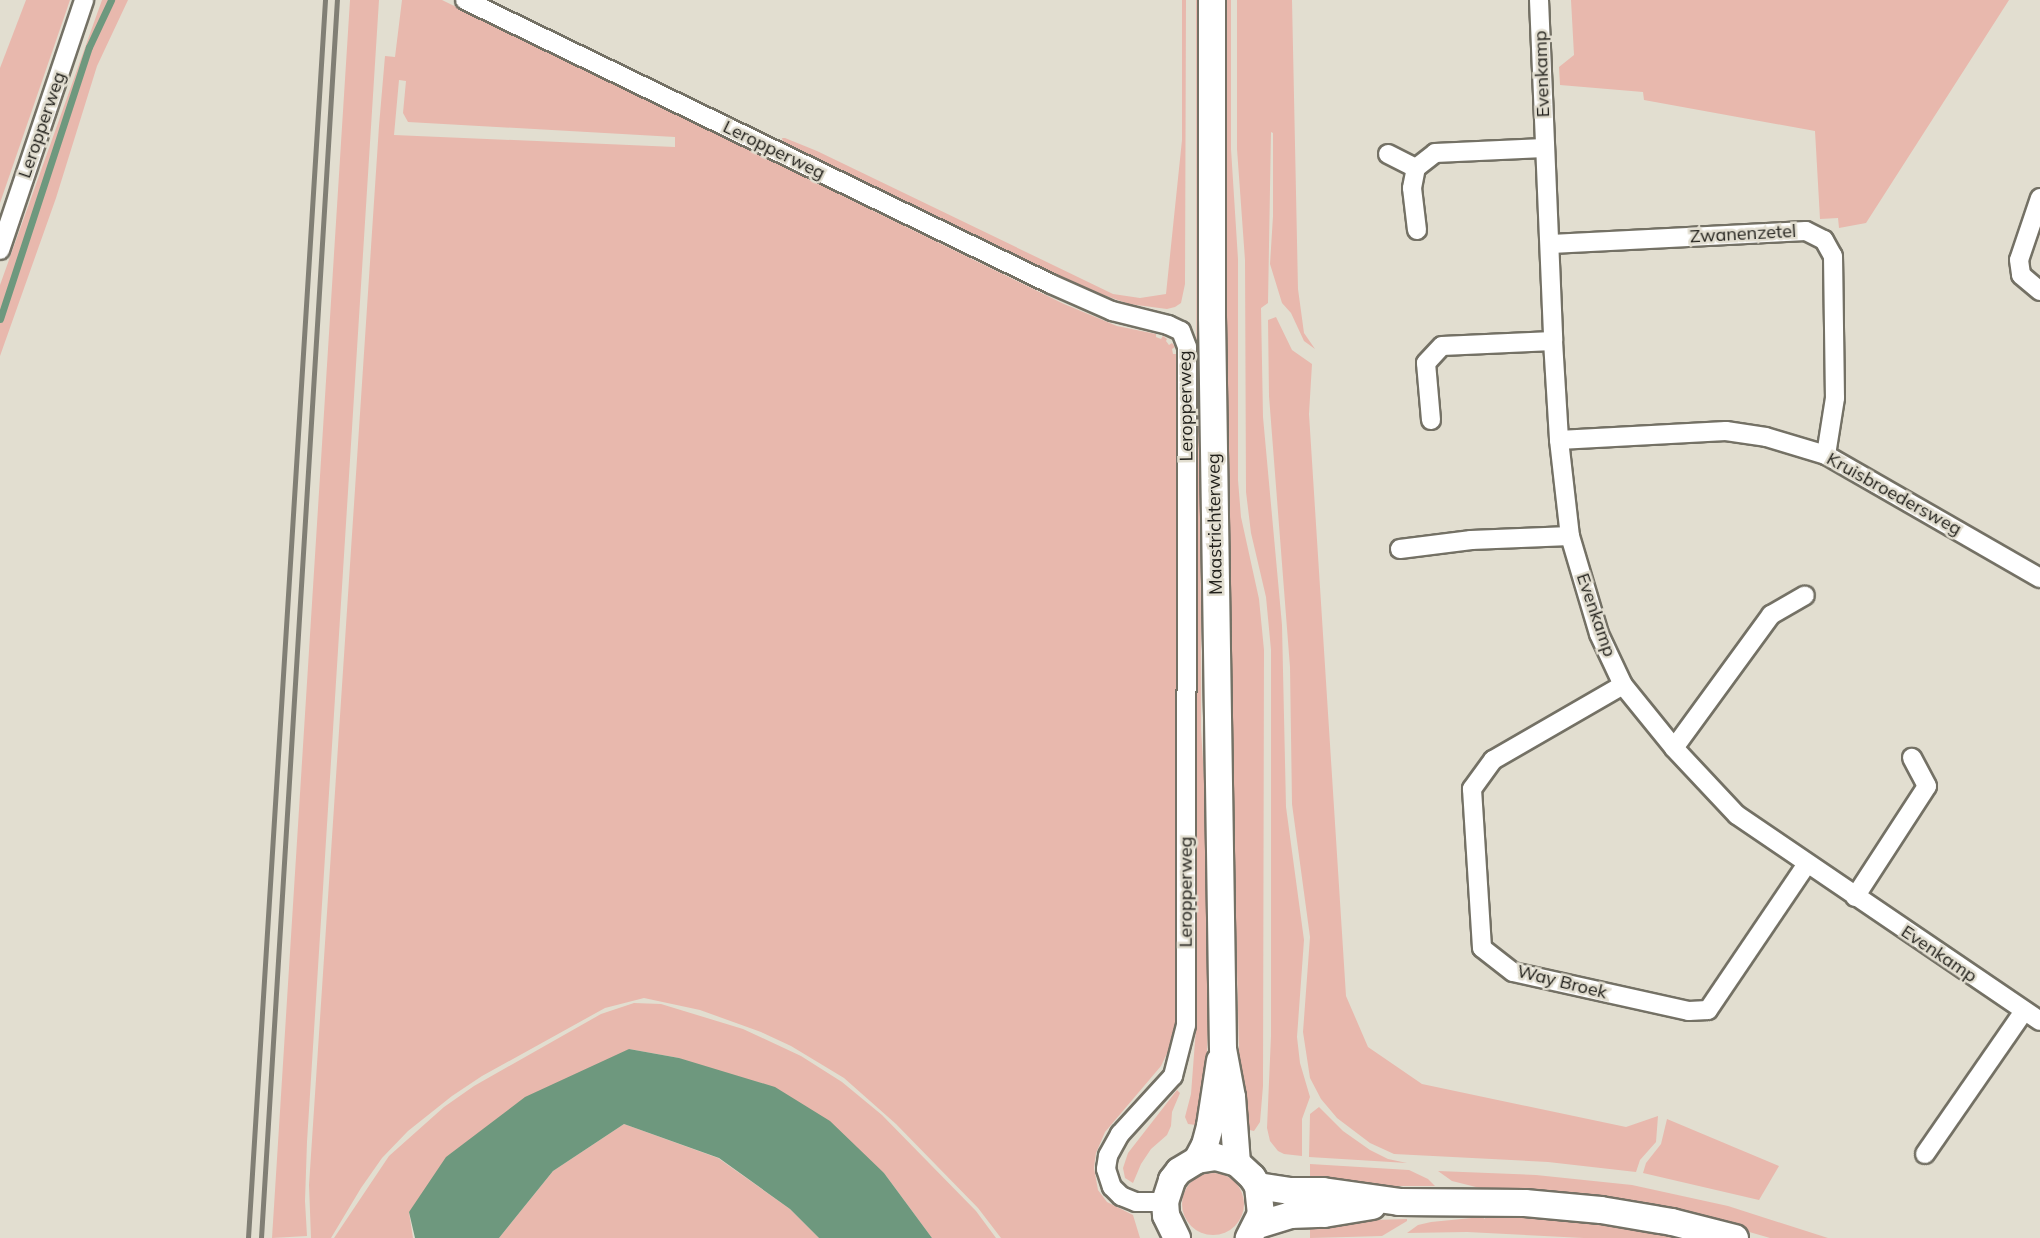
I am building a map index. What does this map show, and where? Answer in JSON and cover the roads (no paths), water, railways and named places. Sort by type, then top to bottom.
[{"type":"main road","name":"Maastrichterweg","points":[[1212,0],[1212,317],[1223,1049],[1232,1097],[1238,1163]]},
{"type":"main road","name":"Maastrichterweg","points":[[1197,1160],[1210,1126],[1212,1100],[1223,1049]]},
{"type":"main road","points":[[1177,1238],[1166,1215],[1165,1203],[1172,1180],[1179,1171],[1197,1160],[1216,1157],[1238,1163],[1258,1186],[1262,1203],[1253,1231]]},
{"type":"main road","points":[[1258,1186],[1291,1191],[1323,1191],[1399,1202],[1525,1203],[1602,1210],[1672,1222],[1735,1238]]},
{"type":"main road","points":[[1253,1231],[1290,1215],[1324,1214],[1399,1202]]},
{"type":"street","name":"Leropperweg","points":[[0,250],[84,0]]},
{"type":"street","name":"Leropperweg","points":[[465,0],[1051,284],[1112,311],[1168,325],[1181,332],[1187,347],[1186,1025],[1173,1076],[1120,1134],[1108,1156],[1106,1169],[1108,1180],[1121,1196],[1136,1202],[1165,1203]]},
{"type":"street","name":"Evenkamp","points":[[1539,0],[1544,148],[1551,244],[1553,341],[1559,440],[1570,536],[1599,634],[1623,685],[1674,748],[1737,815],[2040,1021]]},
{"type":"street","points":[[1417,230],[1412,188],[1416,168],[1435,153],[1544,148]]},
{"type":"street","points":[[1388,154],[1416,168]]},
{"type":"street","points":[[2040,198],[2019,260],[2021,275],[2040,291]]},
{"type":"street","name":"Zwanenzetel","points":[[1551,244],[1806,231],[1824,240],[1833,256],[1835,398],[1826,454]]},
{"type":"street","points":[[1431,420],[1426,363],[1442,346],[1553,341]]},
{"type":"street","name":"Kruisbroedersweg","points":[[1559,440],[1726,431],[1766,437],[1826,454],[2040,578]]},
{"type":"street","points":[[1400,549],[1471,540],[1570,536]]},
{"type":"street","points":[[1674,748],[1771,615],[1805,595]]},
{"type":"street","name":"Way Broek","points":[[1623,685],[1493,760],[1472,789],[1482,948],[1513,972],[1689,1011],[1708,1010],[1807,864]]},
{"type":"street","points":[[1855,897],[1927,786],[1912,758]]},
{"type":"street","points":[[1925,1154],[2024,1011]]},
{"type":"waterway","points":[[0,319],[89,47],[111,0]]},
{"type":"railway","points":[[248,1238],[325,0]]},
{"type":"railway","points":[[261,1238],[337,0]]}]
